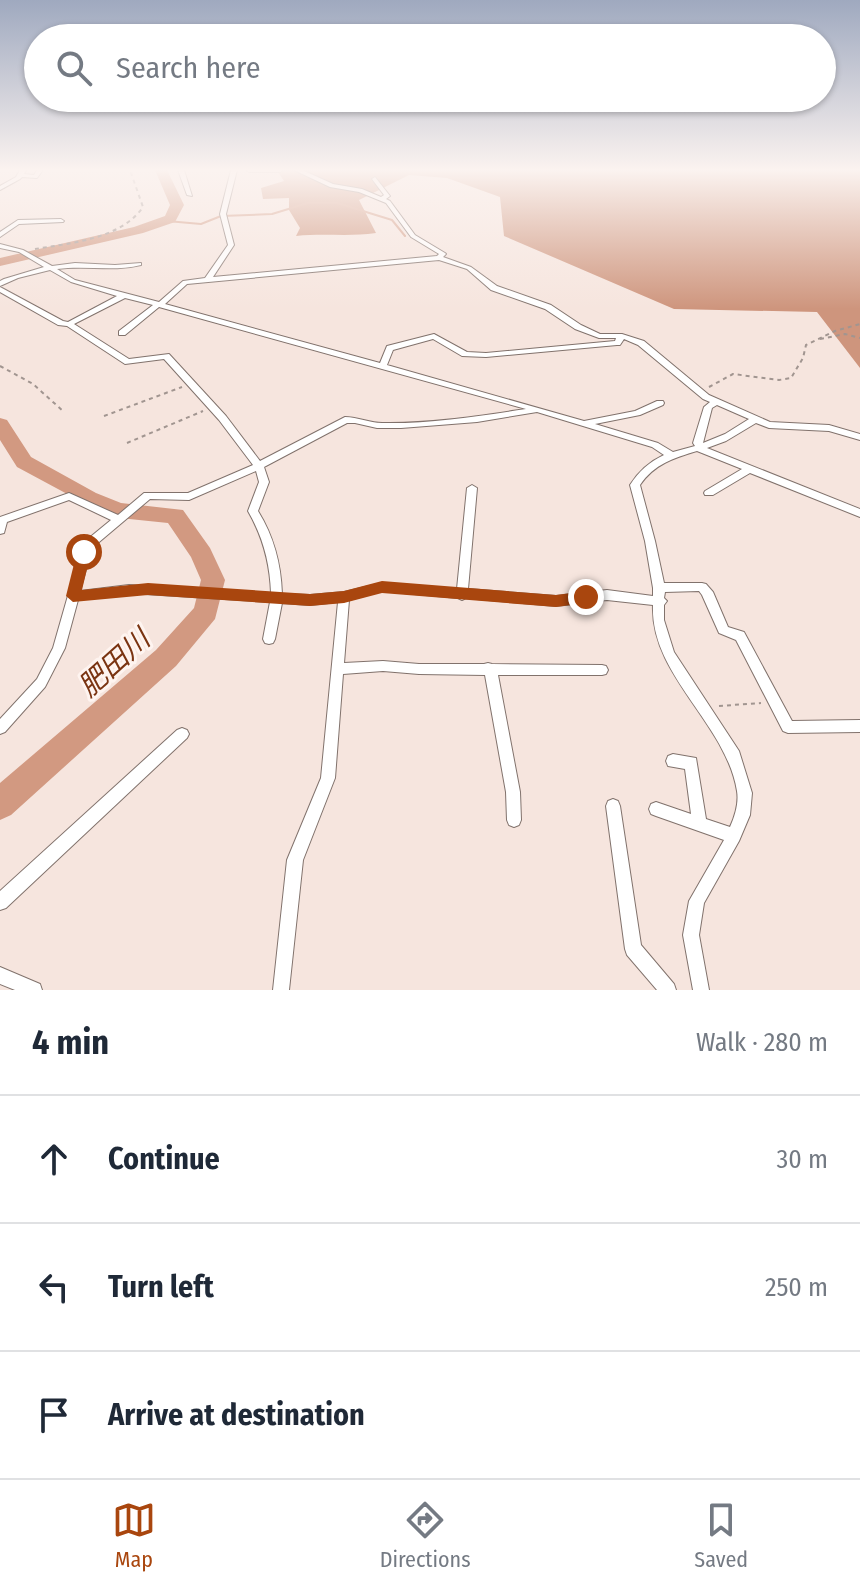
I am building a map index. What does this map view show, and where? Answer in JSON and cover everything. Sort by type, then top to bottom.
[{"type":"street","points":[[208,279],[231,245],[224,216]]},
{"type":"street","points":[[398,216],[413,236],[443,254],[439,258]]},
{"type":"street","points":[[0,235],[18,222],[61,221]]},
{"type":"street","points":[[0,246],[22,252],[73,281],[584,423],[655,445],[669,454]]},
{"type":"street","points":[[122,333],[160,305],[181,284],[439,258],[469,268],[494,288],[548,307],[578,327],[599,336],[622,336],[641,343],[715,402],[769,425],[829,428],[860,437]]},
{"type":"street","points":[[139,264],[116,268],[79,265],[13,277],[0,287],[61,323],[69,324],[128,362],[166,356],[213,407],[258,465],[264,483],[253,511],[272,549],[276,566],[277,598],[269,639]]},
{"type":"street","points":[[69,324],[124,295]]},
{"type":"street","points":[[383,366],[390,348],[434,336],[465,354],[486,355],[617,343],[622,336]]},
{"type":"street","points":[[699,448],[708,407],[715,402]]},
{"type":"street","points":[[584,423],[637,413],[660,403]]},
{"type":"street","points":[[0,728],[41,683],[59,648],[87,546],[148,495],[189,497],[345,420],[358,418],[377,426],[469,422],[539,410]]},
{"type":"street","points":[[701,990],[691,935],[697,901],[734,836],[743,815],[745,793],[741,774],[706,708],[669,654],[658,620],[660,595],[635,485],[642,473],[669,454],[714,444],[756,419]]},
{"type":"street","points":[[699,448],[860,513]]},
{"type":"street","points":[[709,493],[748,470]]},
{"type":"street","points":[[462,595],[472,488]]},
{"type":"street","points":[[0,530],[2,520],[69,496],[118,518]]},
{"type":"street","points":[[73,596],[129,589],[310,600],[344,597],[382,587],[556,601],[607,595],[660,595],[702,587],[723,630],[740,636],[788,727],[860,726]]},
{"type":"street","points":[[281,990],[295,860],[328,778],[344,597]]},
{"type":"street","points":[[337,669],[383,666],[602,670]]},
{"type":"street","points":[[488,668],[493,678],[513,792],[514,820]]},
{"type":"street","points":[[0,902],[182,734]]},
{"type":"street","points":[[673,761],[691,763],[700,825]]},
{"type":"street","points":[[613,806],[629,939],[633,949],[668,990]]},
{"type":"street","points":[[656,809],[734,836]]},
{"type":"street","points":[[0,975],[34,990]]},
{"type":"path","points":[[22,252],[109,232],[136,216]]},
{"type":"path","points":[[700,391],[733,374],[779,380],[791,378],[803,358],[803,347],[860,324]]},
{"type":"path","points":[[815,340],[845,334],[860,338]]},
{"type":"path","points":[[0,366],[33,384],[63,411]]},
{"type":"path","points":[[104,416],[192,384]]},
{"type":"path","points":[[127,443],[213,407]]},
{"type":"path","points":[[706,708],[774,701]]},
{"type":"shaded area","points":[[293,216],[367,216],[376,233],[296,236],[300,228]]},
{"type":"shaded area","points":[[502,216],[860,216],[860,368],[817,312],[674,309],[504,236]]},
{"type":"waterway","name":"肥田川","points":[[0,262],[138,230],[171,216]]},
{"type":"waterway","points":[[167,221],[201,224],[221,216]]},
{"type":"waterway","points":[[380,216],[392,220],[405,236]]},
{"type":"waterway","name":"肥田川","points":[[0,424],[24,462],[88,498],[118,511],[175,516],[202,554],[213,580],[206,612],[166,658],[0,804]]},
{"type":"route","points":[[84,552],[73,596],[148,589],[310,600],[344,597],[382,587],[556,601],[586,597]]}]
